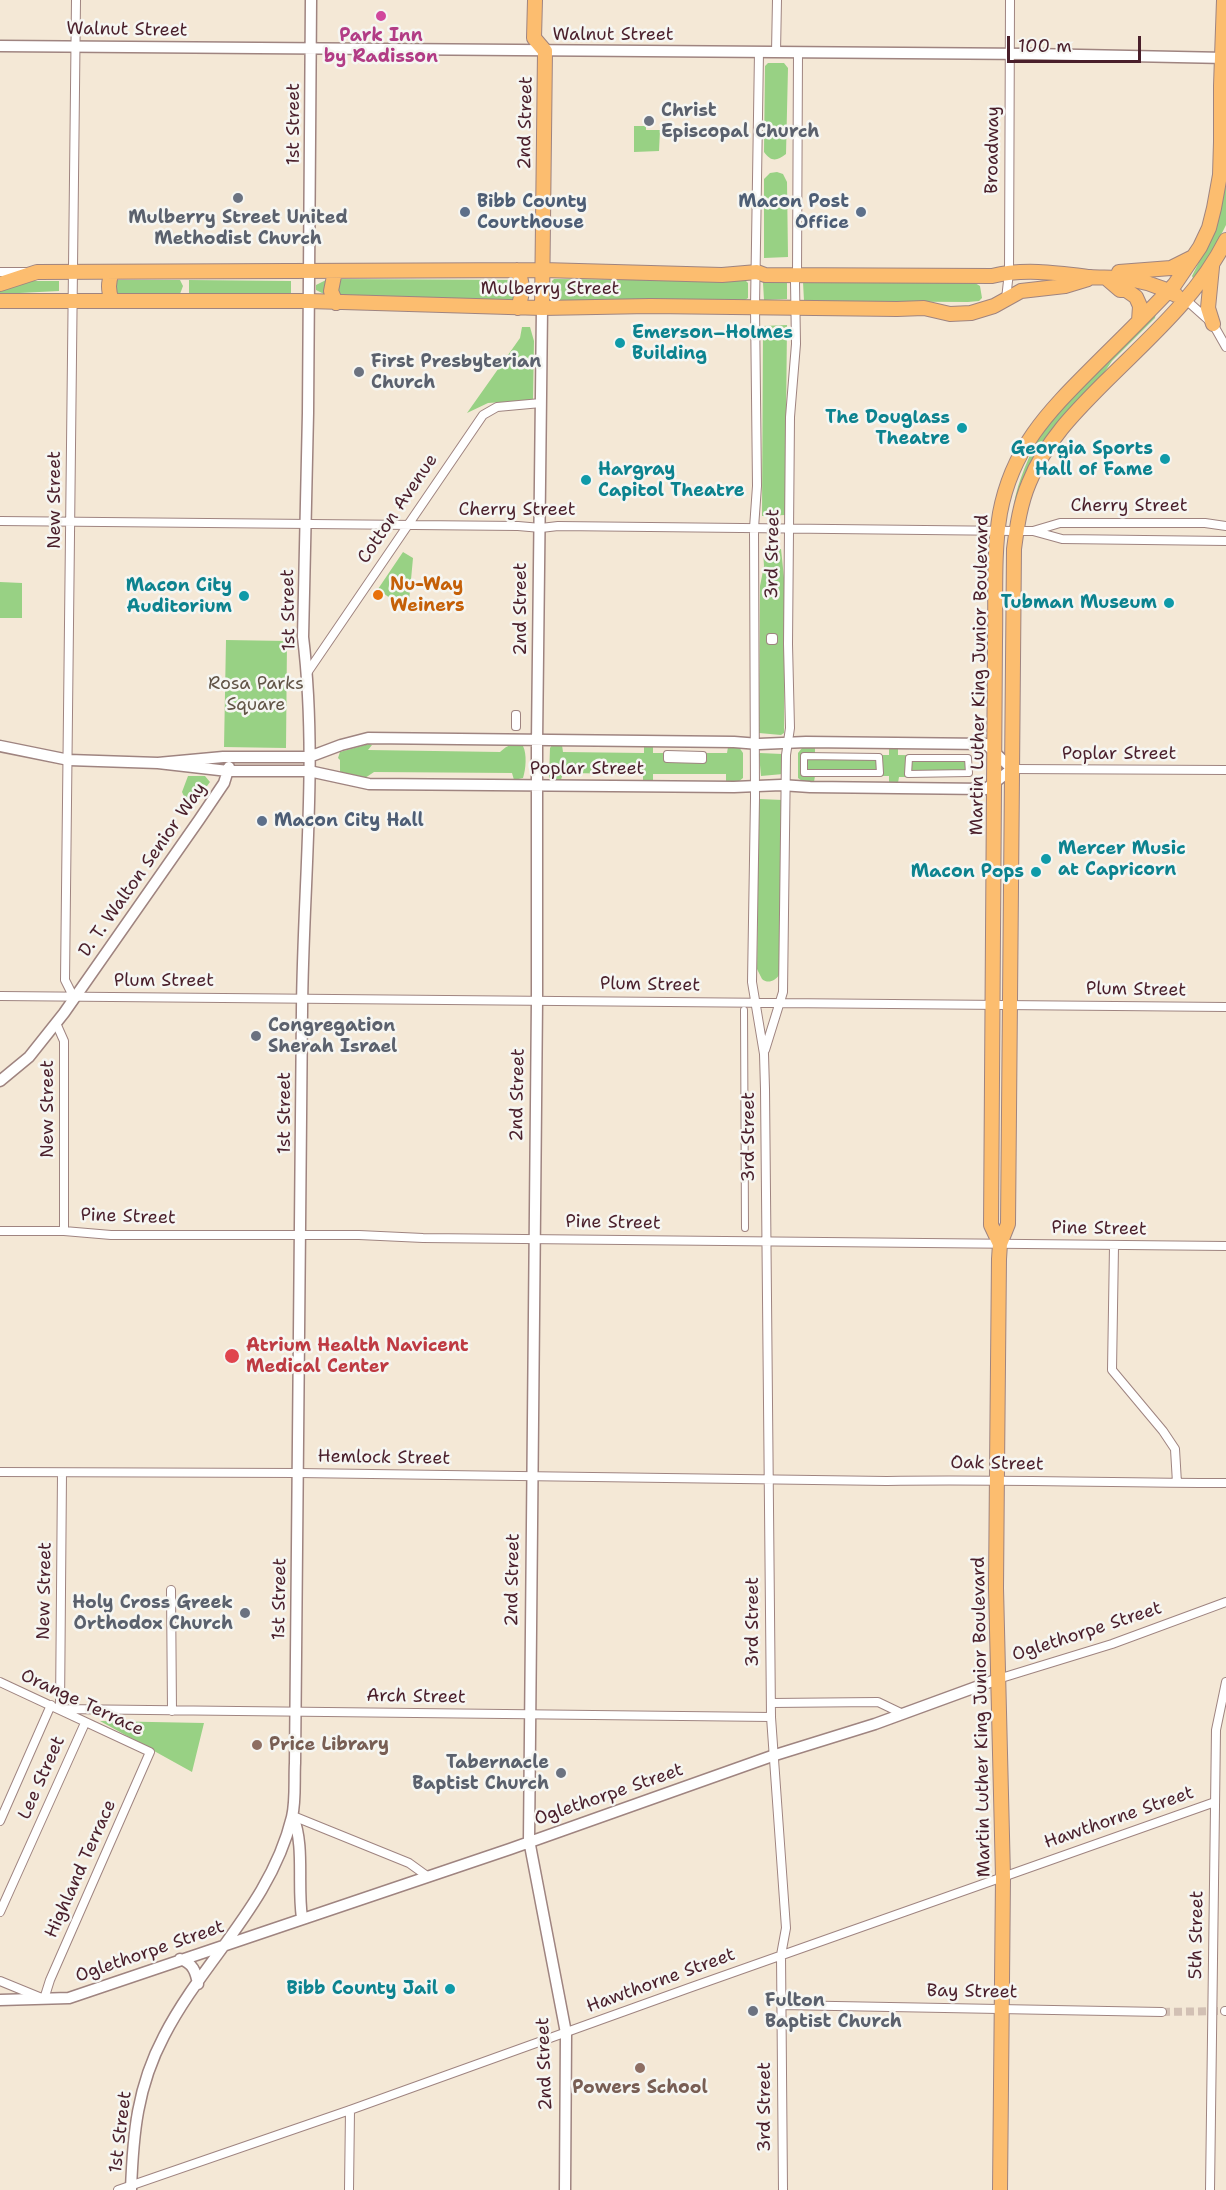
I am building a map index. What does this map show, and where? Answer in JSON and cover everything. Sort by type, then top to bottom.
[{"type":"main road","name":"2nd Street","points":[[535,0],[534,38],[545,51],[542,308]]},
{"type":"main road","name":"Martin Luther King Junior Boulevard","points":[[1000,1244],[991,1225],[991,1005],[998,531],[1008,483],[1033,432],[1060,400],[1168,291],[1195,256],[1209,228],[1220,175],[1224,0]]},
{"type":"main road","name":"Martin Luther King Junior Boulevard","points":[[1000,2190],[1003,1877],[998,1679],[997,1480],[1000,1244],[1008,1224],[1016,531],[1029,482],[1055,437],[1075,412],[1185,300],[1226,240]]},
{"type":"main road","points":[[1099,278],[1122,270],[1171,268],[1195,256]]},
{"type":"main road","points":[[1213,262],[1208,299],[1213,324]]},
{"type":"main road","points":[[517,270],[523,282],[523,292],[518,308]]},
{"type":"main road","name":"Mulberry Street","points":[[0,284],[37,272],[543,270],[722,275],[757,272],[765,275],[993,276],[1009,272],[1065,273],[1139,280],[1185,300]]},
{"type":"main road","points":[[335,271],[331,291],[336,303]]},
{"type":"main road","points":[[112,272],[108,283],[112,301]]},
{"type":"main road","name":"Mulberry Street","points":[[0,301],[309,301],[518,308],[924,308],[950,315],[983,311],[1021,291],[1065,286],[1099,278]]},
{"type":"main road","points":[[1099,278],[1136,297],[1140,306],[1139,321]]},
{"type":"street","name":"New Street","points":[[74,998],[65,980],[72,522],[76,0]]},
{"type":"street","name":"1st Street","points":[[131,2188],[135,2124],[142,2088],[163,2037],[263,1890],[292,1816],[298,1473],[302,999],[309,771],[308,673],[303,637],[311,0]]},
{"type":"street","points":[[776,52],[777,0]]},
{"type":"street","name":"Broadway","points":[[1006,299],[1009,272],[1010,0]]},
{"type":"street","name":"Walnut Street","points":[[0,46],[1011,54],[1224,58]]},
{"type":"street","name":"3rd Street","points":[[759,52],[755,308],[757,486],[754,528],[756,611],[752,982],[764,1054],[765,1229],[768,1241],[771,1717],[786,1928],[781,1955],[783,2190]]},
{"type":"street","name":"3rd Street","points":[[764,1054],[783,992],[790,728],[788,644],[790,417],[796,344],[798,53]]},
{"type":"street","name":"Mulberry Street","points":[[0,272],[37,272]]},
{"type":"street","points":[[1185,300],[1213,324],[1226,347]]},
{"type":"street","name":"2nd Street","points":[[542,308],[530,1840],[566,2033],[565,2190]]},
{"type":"street","name":"Cotton Avenue","points":[[308,673],[483,415],[497,407],[541,404]]},
{"type":"street","name":"Cherry Street","points":[[0,521],[1033,531],[1062,539],[1226,541]]},
{"type":"street","name":"Cherry Street","points":[[1033,531],[1060,523],[1205,523],[1226,526]]},
{"type":"street","points":[[1204,542],[1209,538],[1210,533],[1205,523]]},
{"type":"street","name":"Poplar Street","points":[[158,763],[231,757],[309,757],[368,738],[754,744],[806,742],[986,744],[1012,769]]},
{"type":"street","points":[[994,752],[1012,739]]},
{"type":"street","name":"Poplar Street","points":[[0,746],[69,760],[158,763],[228,771],[309,771],[369,784],[787,785],[986,789],[1012,769],[1226,770]]},
{"type":"street","points":[[667,754],[704,755],[703,760],[667,759],[667,754]]},
{"type":"street","points":[[804,756],[879,757],[880,773],[804,773],[804,756]]},
{"type":"street","name":"D. T. Walton Senior Way","points":[[0,1081],[29,1057],[74,998],[224,783],[231,757]]},
{"type":"street","points":[[909,758],[969,759],[968,775],[908,774],[909,758]]},
{"type":"street","name":"Plum Street","points":[[0,996],[1226,1008]]},
{"type":"street","name":"3rd Street","points":[[744,1010],[745,1228]]},
{"type":"street","name":"New Street","points":[[56,1023],[64,1041],[64,1231]]},
{"type":"street","name":"Pine Street","points":[[0,1231],[64,1231],[111,1235],[300,1237],[359,1235],[1226,1246]]},
{"type":"street","points":[[1114,1246],[1112,1370],[1163,1431],[1175,1449],[1177,1483]]},
{"type":"street","name":"Hemlock Street","points":[[0,1472],[768,1479]]},
{"type":"street","name":"New Street","points":[[60,1709],[62,1473]]},
{"type":"street","name":"Oak Street","points":[[768,1479],[1226,1483]]},
{"type":"street","points":[[171,1590],[172,1711]]},
{"type":"street","name":"Oglethorpe Street","points":[[0,2000],[69,1998],[998,1679],[1112,1644],[1226,1602]]},
{"type":"street","name":"5th Street","points":[[1210,2190],[1216,1730],[1226,1682]]},
{"type":"street","name":"Orange Terrace","points":[[0,1683],[150,1752]]},
{"type":"street","points":[[771,1703],[879,1702],[901,1713]]},
{"type":"street","points":[[0,1821],[51,1705]]},
{"type":"street","name":"Arch Street","points":[[60,1709],[771,1717]]},
{"type":"street","name":"Lee Street","points":[[0,1912],[85,1723]]},
{"type":"street","name":"Highland Terrace","points":[[44,2000],[50,1980],[150,1752]]},
{"type":"street","name":"Hawthorne Street","points":[[118,2190],[131,2188],[1215,1802]]},
{"type":"street","points":[[292,1816],[409,1863],[427,1876]]},
{"type":"street","points":[[292,1816],[298,1831],[299,1900],[302,1918]]},
{"type":"street","points":[[180,1959],[187,1961],[192,1967],[198,1984]]},
{"type":"street","points":[[0,1981],[44,2000]]},
{"type":"street","name":"Bay Street","points":[[781,2005],[1162,2012]]},
{"type":"street","points":[[349,2190],[350,2110]]},
{"type":"green space","points":[[768,63],[784,63],[788,68],[786,154],[774,159],[769,158],[764,152],[765,66]]},
{"type":"green space","points":[[634,126],[646,126],[646,130],[660,130],[659,151],[634,152]]},
{"type":"green space","points":[[770,173],[783,174],[787,182],[788,257],[764,258],[764,179]]},
{"type":"green space","points":[[1226,185],[1226,225],[1210,257],[1193,278],[1212,236]]},
{"type":"green space","points":[[328,279],[529,280],[528,301],[328,296],[316,290],[316,285]]},
{"type":"green space","points":[[554,279],[746,281],[748,298],[745,300],[552,301],[552,281]]},
{"type":"green space","points":[[114,280],[180,280],[183,286],[180,294],[114,294]]},
{"type":"green space","points":[[189,280],[291,281],[291,295],[189,294]]},
{"type":"green space","points":[[23,281],[59,281],[59,291],[0,294],[0,289]]},
{"type":"green space","points":[[803,282],[975,283],[980,286],[982,298],[979,301],[968,302],[804,301]]},
{"type":"green space","points":[[763,283],[787,283],[787,299],[764,300]]},
{"type":"green space","points":[[1156,313],[1155,318],[1112,361],[1014,506],[1027,461],[1049,419]]},
{"type":"green space","points":[[787,325],[785,515],[762,516],[763,326]]},
{"type":"green space","points":[[522,327],[530,327],[534,341],[533,400],[488,403],[467,413],[520,338]]},
{"type":"green space","points":[[763,549],[781,549],[785,587],[784,733],[781,735],[759,733],[760,586],[764,566]]},
{"type":"green space","points":[[403,552],[413,558],[408,612],[378,589]]},
{"type":"green space","points":[[0,582],[22,583],[22,618],[0,618]]},
{"type":"green space","name":"Rosa Parks Square","points":[[226,640],[287,641],[286,748],[224,747]]},
{"type":"green space","points":[[372,745],[368,750],[500,752],[510,745],[519,745],[523,746],[525,753],[525,770],[523,778],[514,780],[512,773],[374,772],[365,778],[340,772],[338,758],[340,752]]},
{"type":"green space","points":[[552,745],[562,745],[563,752],[644,753],[644,746],[653,746],[653,753],[727,753],[728,747],[739,747],[743,753],[743,778],[738,782],[726,782],[726,774],[653,774],[653,781],[643,780],[643,774],[563,773],[561,780],[552,780],[549,778]]},
{"type":"green space","points":[[802,748],[815,748],[815,755],[889,755],[889,748],[898,748],[898,755],[967,756],[971,758],[971,774],[968,777],[899,777],[898,783],[889,783],[889,776],[815,776],[814,782],[802,781],[798,778],[798,753]]},
{"type":"green space","points":[[760,753],[782,754],[783,774],[761,776]]},
{"type":"green space","points":[[188,776],[205,776],[210,782],[190,809],[182,792]]},
{"type":"green space","points":[[759,799],[783,800],[779,975],[769,982],[762,979],[757,969],[758,898],[755,885]]},
{"type":"green space","points":[[100,1721],[204,1723],[192,1772]]},
{"type":"tunnel","points":[[1162,2012],[1225,2011]]},
{"type":"place","name":"Park Inn by Radisson","points":[[381,16]]},
{"type":"place","name":"Christ Episcopal Church","points":[[649,121]]},
{"type":"place","name":"Mulberry Street United Methodist Church","points":[[238,198]]},
{"type":"place","name":"Bibb County Courthouse","points":[[465,212]]},
{"type":"place","name":"Macon Post Office","points":[[861,212]]},
{"type":"place","name":"Emerson–Holmes Building","points":[[620,343]]},
{"type":"place","name":"First Presbyterian Church","points":[[359,372]]},
{"type":"place","name":"The Douglass Theatre","points":[[962,428]]},
{"type":"place","name":"Georgia Sports Hall of Fame","points":[[1165,459]]},
{"type":"place","name":"Hargray Capitol Theatre","points":[[586,480]]},
{"type":"place","name":"Nu-Way Weiners","points":[[378,595]]},
{"type":"place","name":"Macon City Auditorium","points":[[244,596]]},
{"type":"place","name":"Tubman Museum","points":[[1169,603]]},
{"type":"place","name":"Macon City Hall","points":[[262,821]]},
{"type":"place","name":"Mercer Music at Capricorn","points":[[1046,859]]},
{"type":"place","name":"Macon Pops","points":[[1036,872]]},
{"type":"place","name":"Congregation Sherah Israel","points":[[256,1036]]},
{"type":"place","name":"Atrium Health Navicent Medical Center","points":[[232,1356]]},
{"type":"place","name":"Holy Cross Greek Orthodox Church","points":[[245,1613]]},
{"type":"place","name":"Price Library","points":[[257,1745]]},
{"type":"place","name":"Tabernacle Baptist Church","points":[[561,1773]]},
{"type":"place","name":"Bibb County Jail","points":[[450,1989]]},
{"type":"place","name":"Fulton Baptist Church","points":[[753,2011]]},
{"type":"place","name":"Powers School","points":[[640,2068]]}]
